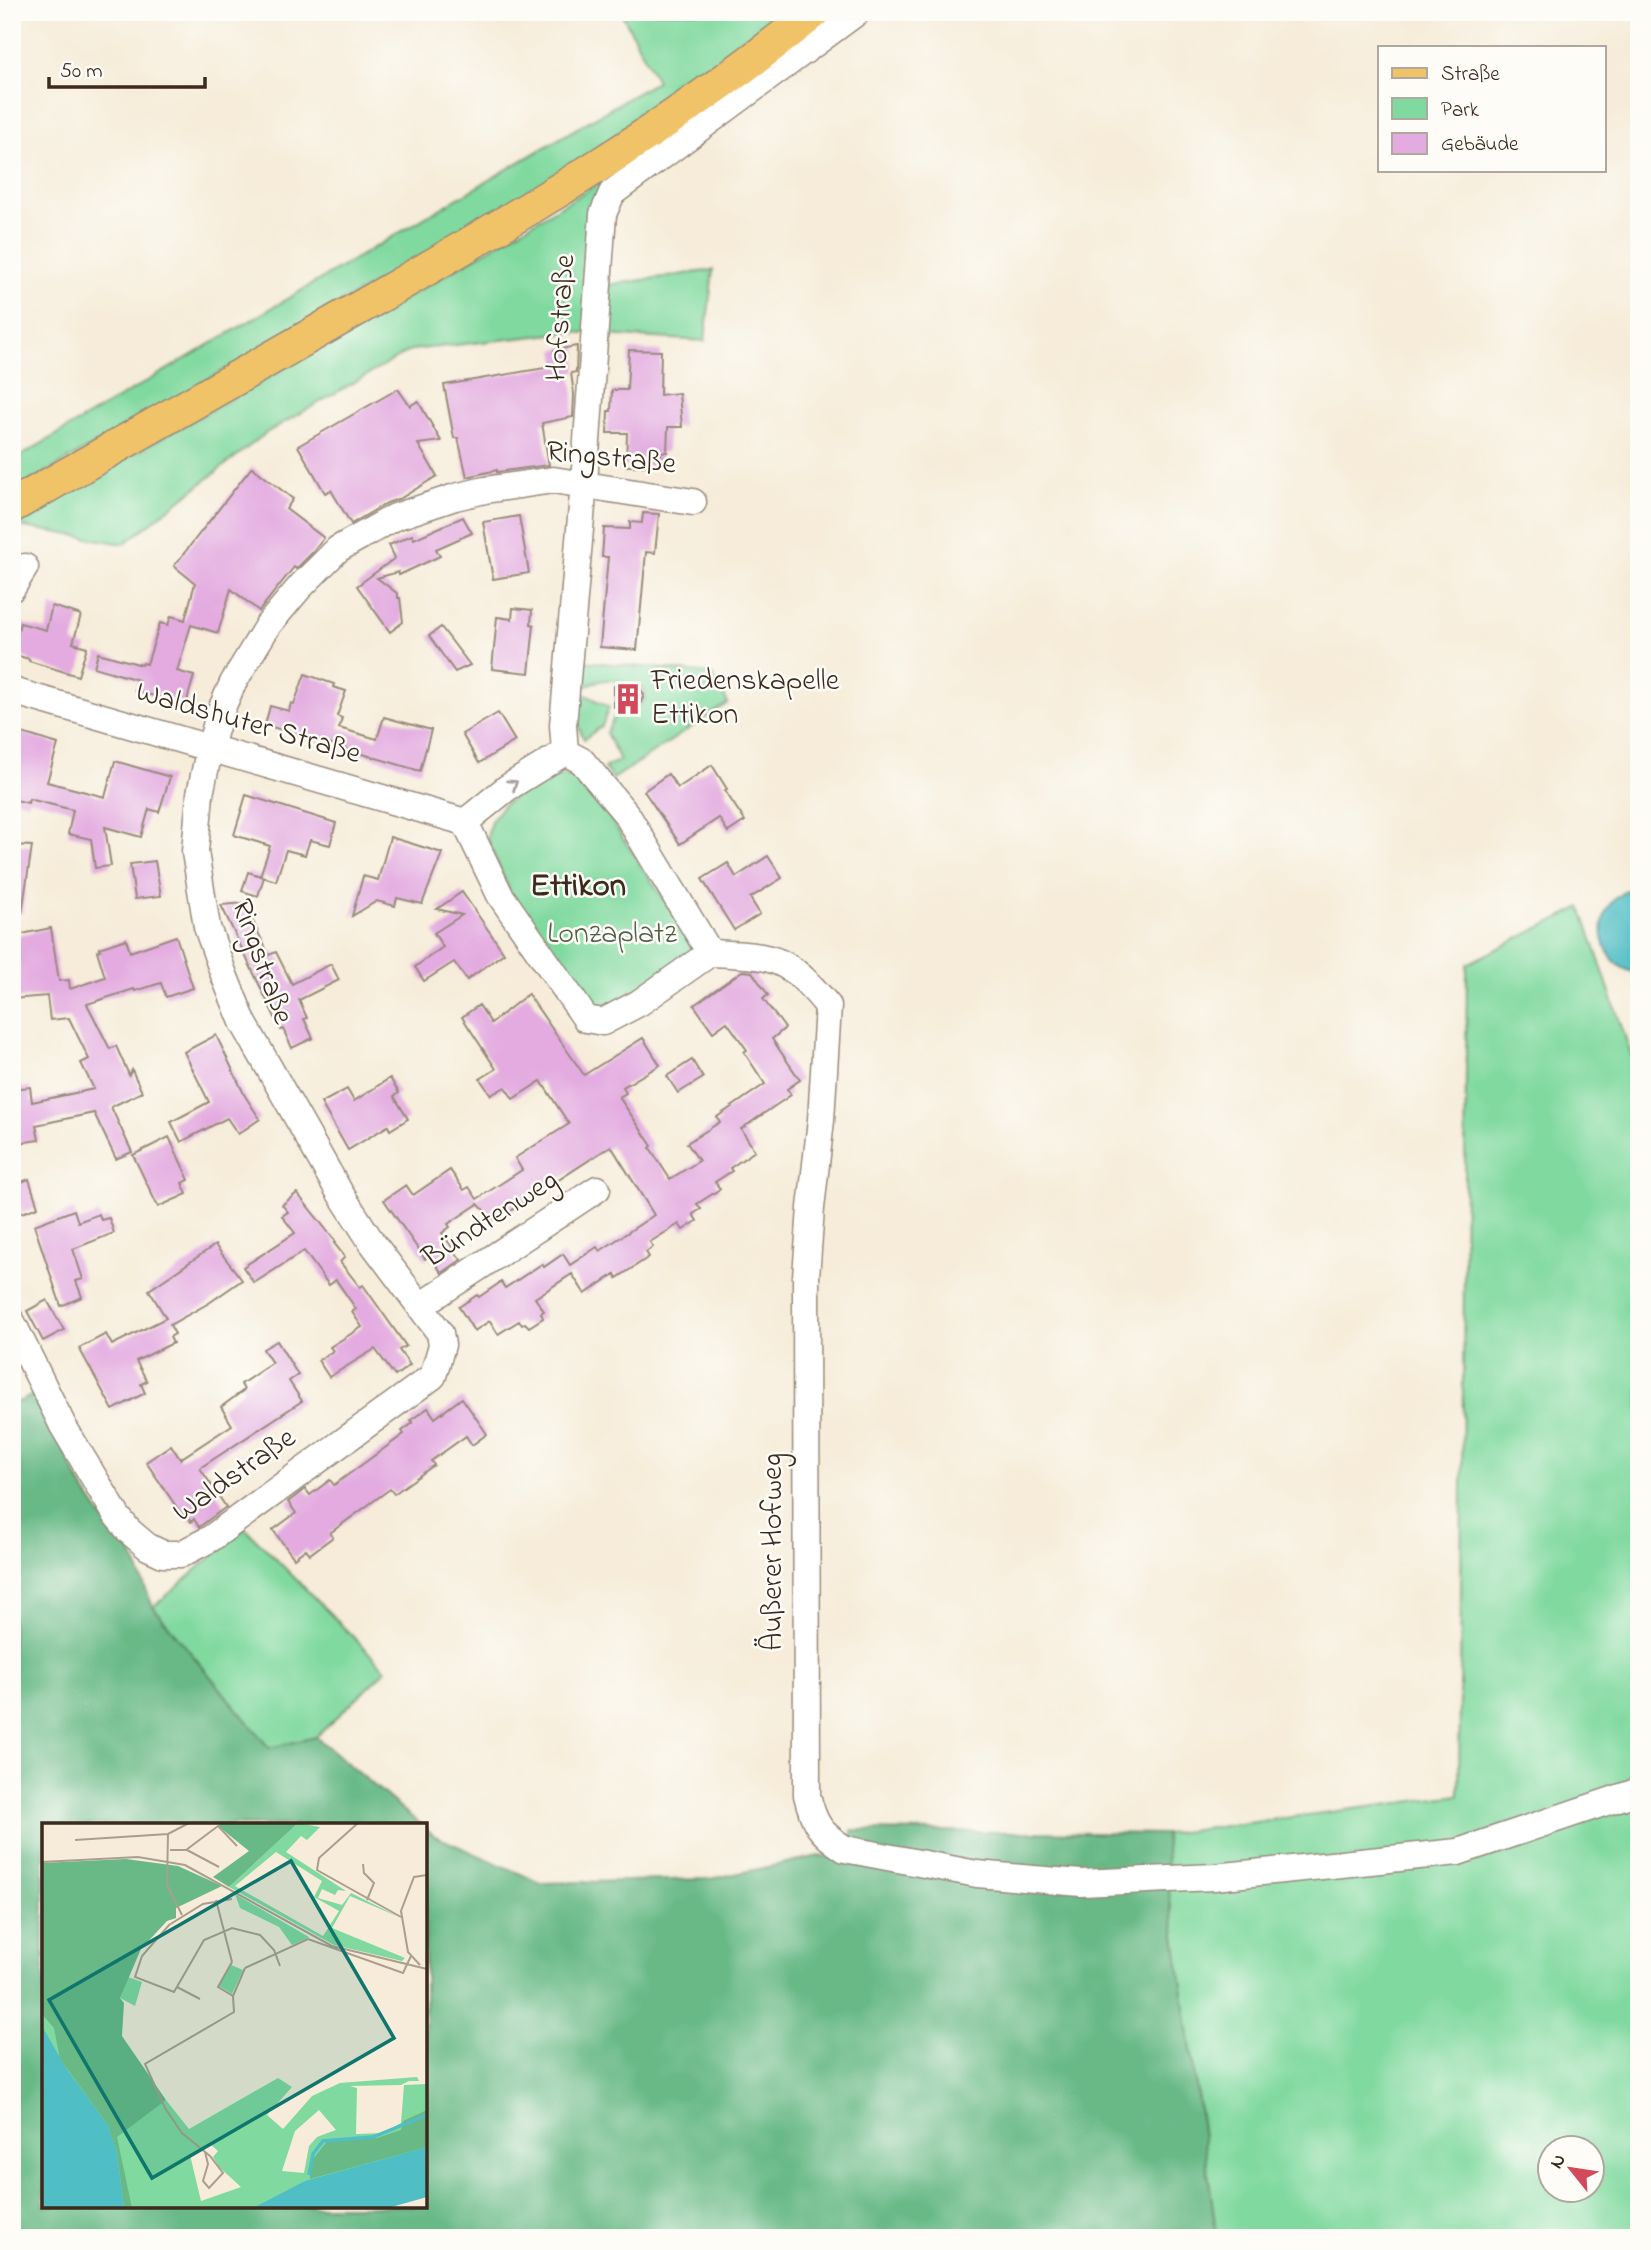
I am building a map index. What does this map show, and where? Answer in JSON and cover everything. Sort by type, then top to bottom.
[{"type":"main road","points":[[12,506],[527,212],[683,110],[760,56],[814,12]]},
{"type":"street","name":"Hofstraße","points":[[565,752],[563,725],[603,214],[612,193],[857,12]]},
{"type":"street","name":"Ringstraße","points":[[433,1376],[442,1345],[440,1333],[371,1241],[340,1193],[243,1022],[224,975],[207,927],[195,852],[200,794],[209,747],[233,682],[268,625],[338,548],[395,517],[455,497],[553,480],[693,502]]},
{"type":"street","name":"Waldshuter Straße","points":[[12,691],[465,822]]},
{"type":"street","points":[[565,752],[582,761],[627,815],[710,953],[639,1003],[603,1022],[586,1019],[500,895],[465,822],[507,788],[565,752]]},
{"type":"street","name":"Äußerer Hofweg","points":[[710,953],[767,958],[788,965],[807,981],[828,1006],[821,1120],[806,1277],[807,1795],[814,1822],[827,1838],[845,1849],[977,1874],[1081,1883],[1214,1877],[1458,1852],[1639,1791]]},
{"type":"street","name":"Bündtenweg","points":[[420,1306],[597,1189]]},
{"type":"street","name":"Waldstraße","points":[[12,1322],[62,1426],[117,1516],[148,1547],[163,1554],[181,1554],[210,1539],[433,1376]]},
{"type":"green space","points":[[621,12],[796,12],[601,153],[12,492],[12,461],[657,81]]},
{"type":"green space","points":[[601,182],[607,192],[586,333],[571,332],[411,350],[266,433],[124,544],[12,525],[378,315]]},
{"type":"green space","points":[[713,270],[705,341],[605,335],[609,285]]},
{"type":"green space","points":[[583,661],[712,674],[728,703],[613,779],[604,768],[620,760],[606,733],[619,708],[639,705],[645,694],[643,688],[622,681],[608,680],[581,685],[579,681]]},
{"type":"green space","points":[[581,695],[609,707],[602,726],[584,739],[577,717],[577,705]]},
{"type":"green space","name":"Lonzaplatz","points":[[565,775],[586,783],[693,943],[693,954],[597,1016],[511,894],[487,838],[491,821],[503,805],[540,781]]},
{"type":"green space","points":[[1581,907],[1639,1078],[1639,2238],[1217,2238],[1169,1893],[1165,1834],[1459,1795],[1467,964]]},
{"type":"green space","points":[[35,1394],[81,1485],[103,1518],[128,1544],[153,1607],[269,1748],[316,1737],[419,1823],[42,1823],[42,2208],[427,2208],[427,1830],[435,1836],[541,1883],[711,1879],[819,1856],[833,1857],[853,1845],[852,1830],[1165,1834],[1169,1893],[1217,2238],[12,2238],[12,1396],[16,1403]]},
{"type":"green space","points":[[245,1528],[386,1670],[316,1737],[269,1748],[153,1607]]},
{"type":"water","points":[[1639,884],[1639,973],[1618,964],[1611,956],[1605,947],[1603,924],[1611,903]]},
{"type":"building","points":[[577,346],[576,372],[571,373],[573,417],[542,423],[549,465],[497,470],[467,477],[458,438],[454,438],[444,385],[557,366],[554,350]]},
{"type":"building","points":[[629,350],[661,351],[660,395],[679,393],[682,427],[668,427],[667,452],[661,452],[661,466],[626,466],[627,433],[607,433],[612,390],[627,390]]},
{"type":"building","points":[[398,389],[410,406],[418,401],[441,441],[418,444],[437,476],[351,524],[331,490],[325,493],[298,446]]},
{"type":"building","points":[[252,467],[293,499],[286,509],[324,538],[313,552],[296,569],[294,567],[259,611],[231,589],[218,633],[191,625],[177,671],[194,676],[186,704],[135,691],[138,680],[94,667],[98,653],[147,664],[160,623],[168,625],[171,616],[185,620],[195,583],[174,566]]},
{"type":"building","points":[[643,513],[659,514],[655,553],[646,552],[637,650],[600,647],[608,557],[602,557],[604,528],[630,529],[630,522],[642,523]]},
{"type":"building","points":[[519,516],[529,573],[493,579],[483,522]]},
{"type":"building","points":[[463,517],[472,533],[436,549],[440,556],[399,575],[398,572],[377,578],[400,598],[403,622],[390,632],[357,586],[395,558],[389,545],[412,535],[414,539]]},
{"type":"building","points":[[52,606],[81,615],[73,643],[87,647],[78,676],[12,654],[20,623],[46,630]]},
{"type":"building","points":[[513,608],[532,610],[531,624],[534,625],[529,673],[492,669],[497,617],[512,619]]},
{"type":"building","points":[[441,627],[470,665],[455,672],[429,636]]},
{"type":"building","points":[[305,674],[346,691],[337,716],[342,718],[339,728],[377,739],[384,717],[431,730],[420,771],[265,725],[270,706],[289,711]]},
{"type":"building","name":"Friedenskapelle Ettikon","points":[[632,685],[640,688],[644,695],[640,704],[614,707],[614,686]]},
{"type":"building","points":[[498,713],[515,741],[479,763],[462,734]]},
{"type":"building","points":[[12,730],[58,744],[47,782],[105,797],[115,761],[170,777],[159,812],[149,809],[141,837],[105,827],[111,866],[95,868],[91,839],[68,834],[73,810],[29,799],[28,803],[12,799]]},
{"type":"building","points":[[712,765],[745,821],[728,832],[719,818],[680,844],[644,791],[668,774],[678,788]]},
{"type":"building","points":[[246,795],[336,823],[330,845],[310,840],[305,855],[286,850],[276,881],[260,876],[270,846],[234,835]]},
{"type":"building","points":[[390,837],[442,853],[422,904],[397,898],[395,906],[377,901],[352,916],[363,876],[378,880]]},
{"type":"building","points":[[12,845],[32,846],[22,913],[12,912]]},
{"type":"building","points":[[768,856],[782,878],[750,898],[760,914],[734,930],[702,879],[728,863],[736,877]]},
{"type":"building","points":[[155,861],[161,896],[135,899],[130,864]]},
{"type":"building","points":[[248,872],[264,877],[258,896],[242,891]]},
{"type":"building","points":[[462,892],[504,953],[467,980],[454,962],[424,981],[415,967],[443,947],[434,933],[462,915],[437,909]]},
{"type":"building","points":[[244,903],[269,955],[276,952],[292,984],[331,964],[339,980],[299,1000],[313,1038],[292,1048],[221,905]]},
{"type":"building","points":[[51,928],[59,981],[69,980],[70,989],[105,977],[97,951],[99,948],[126,939],[130,952],[176,936],[193,988],[166,997],[161,983],[87,1004],[110,1049],[116,1046],[129,1075],[132,1070],[142,1092],[111,1107],[132,1152],[116,1159],[94,1113],[36,1125],[39,1140],[12,1144],[12,1089],[30,1087],[32,1102],[94,1089],[81,1063],[89,1059],[69,1018],[50,1020],[47,996],[12,999],[12,936]]},
{"type":"building","points":[[742,971],[752,972],[768,995],[763,999],[785,1028],[772,1039],[800,1080],[787,1089],[791,1095],[741,1129],[755,1151],[715,1182],[720,1189],[697,1204],[701,1209],[693,1214],[697,1221],[683,1230],[679,1224],[650,1242],[653,1247],[646,1252],[649,1257],[617,1278],[615,1274],[585,1294],[572,1274],[535,1298],[544,1311],[541,1313],[543,1318],[529,1327],[519,1321],[498,1334],[490,1321],[474,1331],[459,1307],[477,1295],[479,1297],[501,1282],[505,1288],[563,1254],[570,1265],[597,1247],[600,1251],[654,1215],[611,1146],[500,1218],[494,1220],[478,1204],[448,1224],[450,1227],[442,1233],[461,1260],[442,1273],[429,1255],[425,1259],[384,1200],[406,1185],[413,1195],[450,1170],[464,1190],[469,1187],[477,1199],[522,1170],[515,1158],[569,1124],[541,1081],[513,1099],[505,1087],[491,1095],[480,1079],[496,1069],[462,1017],[479,1005],[491,1023],[528,994],[584,1075],[643,1038],[660,1065],[623,1087],[626,1093],[619,1097],[652,1146],[650,1148],[670,1179],[699,1161],[687,1143],[720,1122],[717,1117],[765,1084],[744,1052],[747,1050],[727,1022],[713,1032],[694,1005]]},
{"type":"building","points":[[216,1035],[245,1096],[260,1119],[238,1134],[227,1118],[181,1142],[171,1122],[209,1102],[184,1052]]},
{"type":"building","points":[[692,1060],[703,1078],[678,1093],[667,1076]]},
{"type":"building","points":[[390,1078],[399,1093],[394,1096],[408,1119],[390,1130],[388,1126],[348,1150],[321,1103],[347,1089],[354,1101]]},
{"type":"building","points":[[169,1137],[189,1180],[182,1183],[187,1194],[158,1207],[133,1155]]},
{"type":"building","points":[[29,1179],[38,1207],[22,1213],[13,1185]]},
{"type":"building","points":[[297,1193],[336,1242],[334,1243],[345,1257],[340,1262],[360,1287],[363,1285],[406,1346],[399,1350],[410,1365],[395,1376],[375,1349],[329,1377],[318,1360],[333,1351],[330,1347],[362,1327],[352,1312],[356,1309],[336,1280],[329,1285],[304,1251],[254,1283],[243,1267],[295,1233],[282,1216],[288,1212],[282,1205]]},
{"type":"building","points":[[74,1210],[78,1222],[99,1214],[101,1220],[109,1218],[114,1233],[73,1249],[83,1279],[76,1281],[82,1297],[61,1306],[34,1225]]},
{"type":"building","points":[[215,1245],[242,1280],[170,1325],[175,1334],[170,1337],[173,1343],[136,1361],[147,1381],[141,1384],[145,1393],[113,1410],[79,1348],[106,1334],[112,1345],[166,1318],[149,1290]]},
{"type":"building","points":[[47,1300],[64,1330],[43,1341],[27,1311]]},
{"type":"building","points":[[277,1341],[298,1375],[289,1381],[302,1401],[200,1468],[226,1507],[199,1527],[194,1519],[191,1522],[185,1514],[182,1515],[146,1462],[171,1445],[180,1459],[232,1425],[221,1407],[244,1390],[241,1384],[272,1363],[263,1349]]},
{"type":"building","points":[[462,1398],[487,1434],[472,1445],[466,1436],[431,1461],[434,1465],[394,1494],[390,1489],[330,1533],[333,1537],[310,1554],[306,1549],[294,1558],[273,1530],[296,1513],[288,1502],[305,1489],[310,1495],[330,1480],[334,1485],[404,1434],[402,1431],[413,1423],[411,1420],[428,1408],[435,1418]]},
{"type":"place","name":"Friedenskapelle Ettikon","points":[[628,699]]},
{"type":"district","name":"Ettikon","points":[[578,887]]}]
